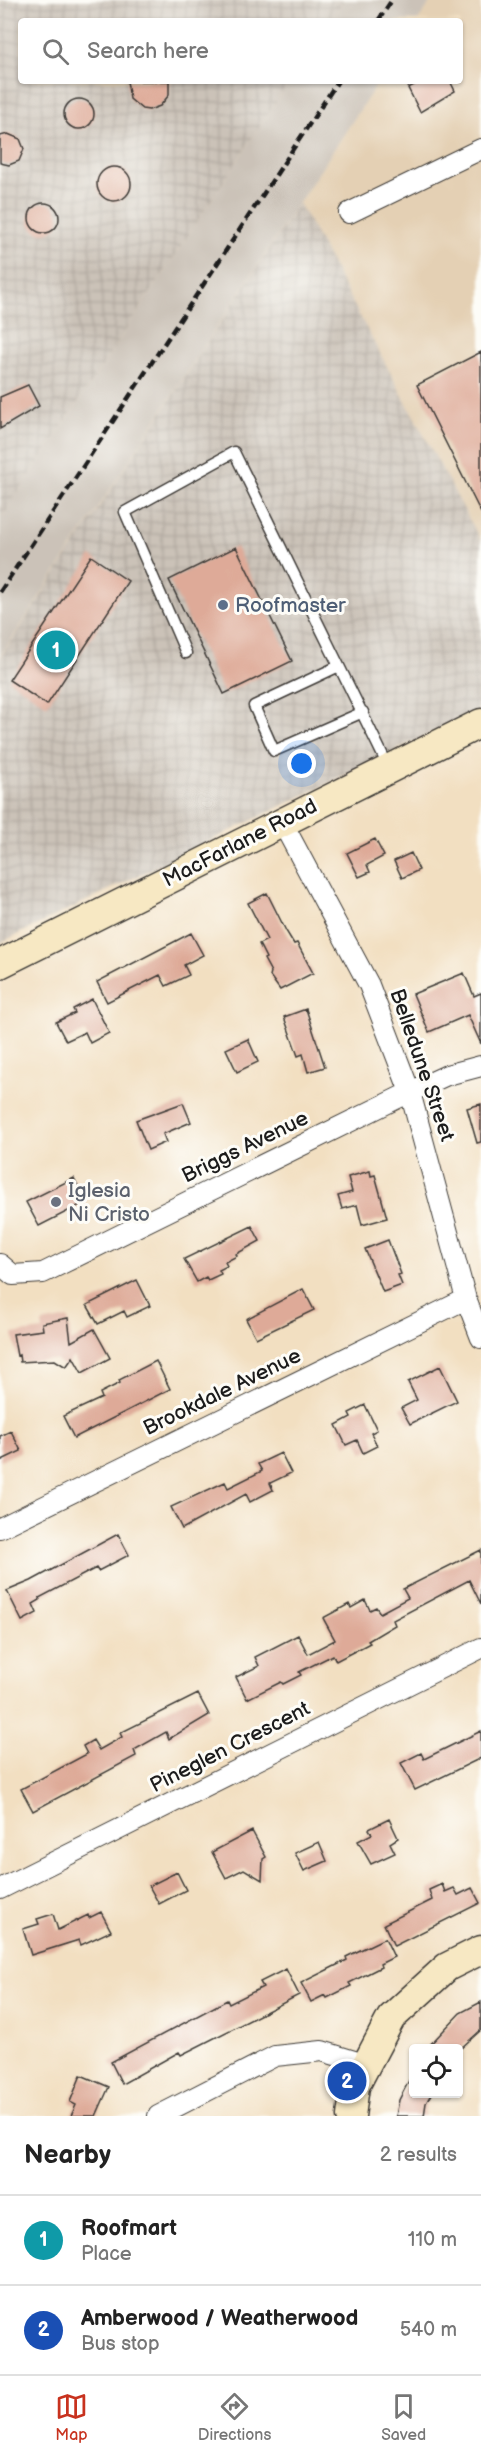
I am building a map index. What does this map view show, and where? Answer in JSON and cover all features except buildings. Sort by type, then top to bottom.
[{"type":"street","points":[[349,213],[481,148]]},
{"type":"street","name":"MacFarlane Road","points":[[0,964],[481,723]]},
{"type":"street","name":"Belledune Street","points":[[282,822],[369,985],[410,1092],[466,1299],[481,1338]]},
{"type":"street","name":"Briggs Avenue","points":[[0,1264],[13,1275],[43,1273],[410,1092],[447,1075],[481,1066]]},
{"type":"street","name":"Brookdale Avenue","points":[[0,1528],[466,1299]]},
{"type":"street","name":"Pineglen Crescent","points":[[0,1889],[481,1648]]},
{"type":"street","points":[[351,2116],[355,2086],[364,2064],[391,2018],[447,1967],[481,1950]]},
{"type":"street","points":[[158,2116],[275,2056],[322,2051],[364,2064]]},
{"type":"lane","points":[[186,653],[125,512],[234,452],[389,769]]},
{"type":"lane","points":[[339,666],[254,706],[274,751],[363,712]]},
{"type":"shaded area","points":[[0,0],[344,0],[332,18],[18,18],[18,84],[288,84],[0,521]]},
{"type":"shaded area","points":[[344,0],[432,0],[420,18],[332,18]]},
{"type":"shaded area","points":[[432,0],[481,0],[481,541],[299,203],[377,84],[463,84],[463,18],[420,18]]},
{"type":"shaded area","points":[[288,84],[377,84],[0,657],[0,521]]},
{"type":"shaded area","points":[[299,203],[481,541],[481,709],[0,943],[0,658]]},
{"type":"railway","points":[[380,18],[392,0]]},
{"type":"railway","points":[[0,592],[336,84]]},
{"type":"place","name":"Roofmaster","points":[[223,605]]},
{"type":"place","name":"Roofmart","points":[[56,650]]},
{"type":"place","name":"Iglesia Ni Cristo","points":[[56,1202]]},
{"type":"place","name":"Amberwood / Weatherwood","points":[[347,2081]]}]
